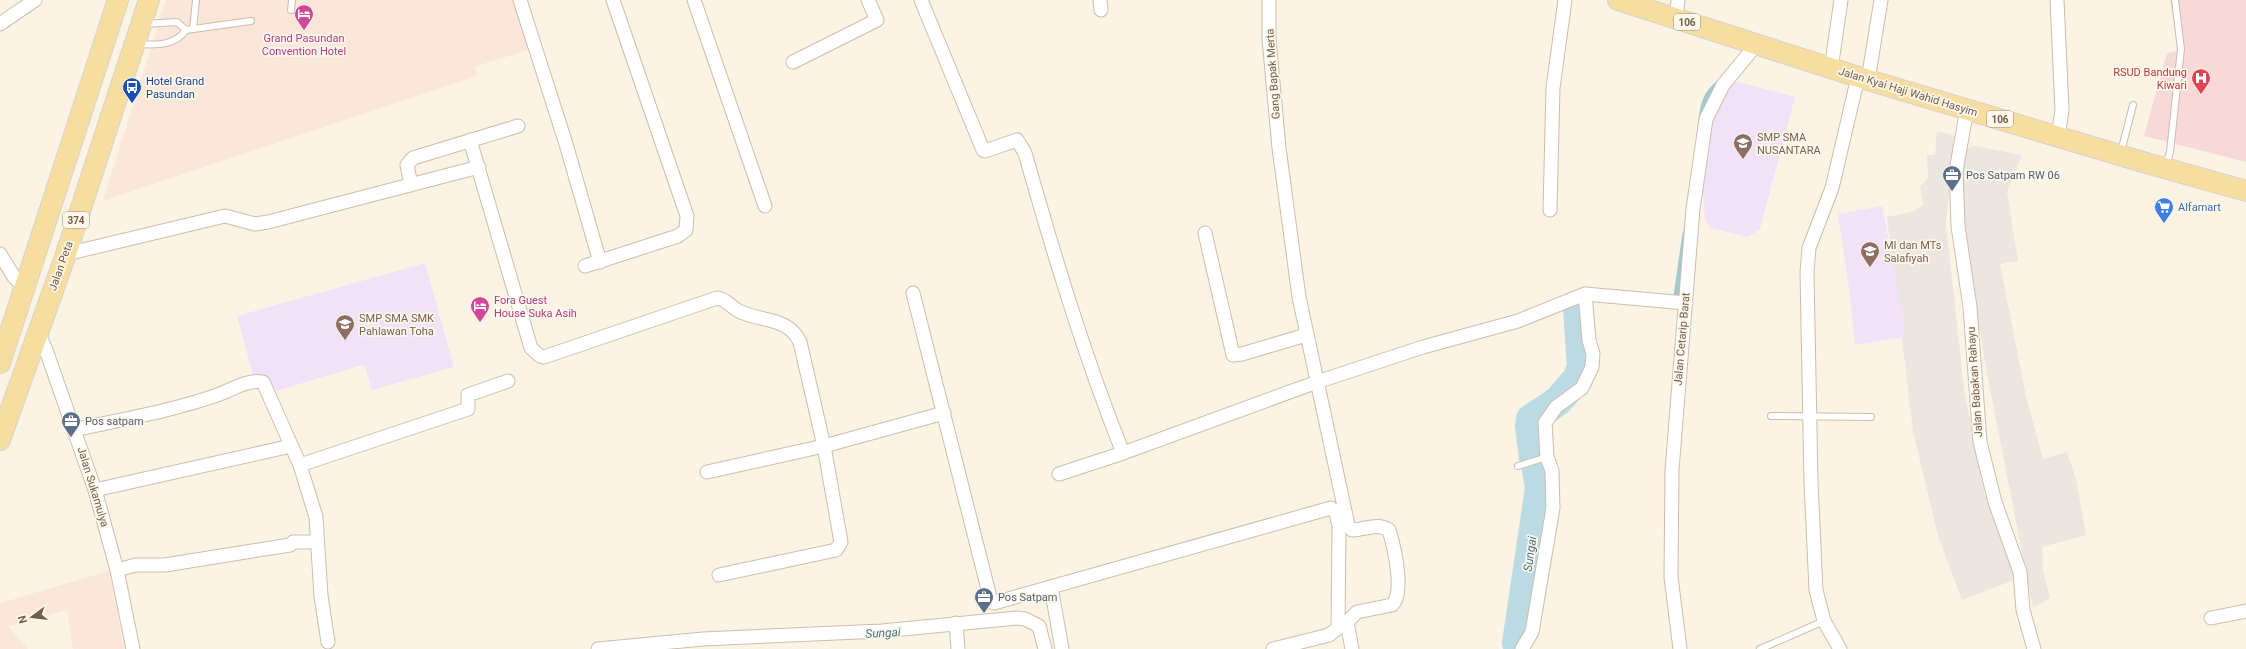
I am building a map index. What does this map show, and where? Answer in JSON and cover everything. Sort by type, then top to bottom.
[{"type":"main road","name":"374","points":[[0,363],[5,338],[24,287],[118,0]]},
{"type":"main road","name":"Jalan Peta","points":[[0,440],[37,330],[66,254],[149,0]]},
{"type":"main road","name":"Jalan Kyai Haji Wahid Hasyim","points":[[1618,0],[1677,9],[1756,45],[2120,156],[2246,191]]},
{"type":"street","points":[[0,24],[35,0]]},
{"type":"street","points":[[520,0],[566,144],[600,262]]},
{"type":"street","points":[[586,266],[678,236],[686,230],[687,224],[687,216],[613,0]]},
{"type":"street","points":[[694,0],[765,206]]},
{"type":"street","points":[[793,62],[877,20],[868,0]]},
{"type":"street","points":[[921,0],[983,150],[986,151],[1017,140],[1025,153],[1063,286],[1094,379],[1122,453]]},
{"type":"street","name":"Gang Bapak Merta","points":[[1269,0],[1269,40],[1279,148],[1299,297],[1348,526],[1352,530],[1373,526],[1384,526],[1389,530],[1399,586],[1396,602],[1392,605],[1357,612],[1347,622],[1352,649]]},
{"type":"street","points":[[1550,210],[1553,88],[1565,0]]},
{"type":"street","points":[[1830,68],[1841,0]]},
{"type":"street","points":[[1840,649],[1824,621],[1816,590],[1807,272],[1809,248],[1832,188],[1863,78],[1881,0]]},
{"type":"street","points":[[2057,0],[2062,110],[2058,137]]},
{"type":"street","name":"Jalan Cetarip Barat","points":[[1680,649],[1671,577],[1671,530],[1676,409],[1693,209],[1706,118],[1723,86],[1756,45]]},
{"type":"street","name":"Jalan Babakan Rahayu","points":[[1967,109],[1956,171],[1958,226],[1970,307],[1980,442],[1995,502],[2020,572],[2023,610],[2034,649]]},
{"type":"street","points":[[410,185],[407,165],[413,158],[518,126]]},
{"type":"street","points":[[470,140],[479,166],[531,348],[535,353],[544,357],[720,298],[740,312],[778,321],[796,333],[800,342],[824,446],[842,533],[840,547],[829,552],[719,575]]},
{"type":"street","points":[[66,254],[224,216],[255,224],[268,222],[479,166]]},
{"type":"street","points":[[1206,233],[1232,355],[1242,354],[1306,335]]},
{"type":"street","points":[[1,258],[14,277],[24,287]]},
{"type":"street","points":[[913,293],[991,601],[994,603],[1331,508],[1336,513],[1339,526],[1338,628],[1330,636],[1273,649]]},
{"type":"street","points":[[1059,474],[1122,453],[1317,382],[1423,347],[1518,320],[1585,294],[1686,303]]},
{"type":"street","points":[[1522,649],[1532,632],[1552,508],[1552,471],[1547,457],[1545,424],[1556,407],[1582,388],[1592,367],[1593,354],[1589,340],[1585,294]]},
{"type":"street","name":"Jalan Sukamulya","points":[[37,330],[46,350],[95,490],[117,570],[133,649]]},
{"type":"street","points":[[74,430],[148,414],[258,381],[266,385],[290,446],[300,465],[316,517],[321,596],[328,642]]},
{"type":"street","points":[[300,465],[468,409],[468,395],[508,381]]},
{"type":"street","points":[[707,472],[824,446],[944,413]]},
{"type":"street","points":[[95,490],[290,446]]},
{"type":"street","points":[[117,570],[136,565],[165,565],[210,557],[248,553],[290,545],[294,542],[317,542]]},
{"type":"street","points":[[1051,586],[1062,649]]},
{"type":"street","points":[[2211,618],[2246,611]]},
{"type":"street","points":[[598,649],[704,644],[957,627],[1025,619],[1039,626],[1045,649]]},
{"type":"street","points":[[957,627],[958,649]]},
{"type":"lane","points":[[193,29],[196,0]]},
{"type":"lane","points":[[291,10],[292,0]]},
{"type":"lane","points":[[2165,169],[2170,152],[2181,49],[2175,0]]},
{"type":"lane","points":[[134,44],[156,45],[172,42],[182,36],[186,30],[251,21]]},
{"type":"lane","points":[[141,24],[177,22],[186,30]]},
{"type":"lane","points":[[2120,156],[2133,105]]},
{"type":"lane","points":[[1771,416],[1871,417]]},
{"type":"lane","points":[[1518,466],[1547,457]]},
{"type":"lane","points":[[1760,649],[1824,621]]},
{"type":"shaded area","points":[[166,0],[514,0],[532,49],[476,66],[477,76],[103,201]]},
{"type":"shaded area","name":"RSUD Bandung Kiwari","points":[[2170,0],[2246,0],[2246,162],[2144,136],[2167,53],[2178,51]]},
{"type":"shaded area","name":"SMP SMA NUSANTARA","points":[[1738,82],[1795,97],[1760,229],[1748,237],[1711,228],[1705,220],[1703,193],[1713,113],[1729,85]]},
{"type":"shaded area","points":[[1937,131],[1954,135],[1946,224],[1964,389],[1984,493],[2012,566],[2014,580],[1962,600],[1938,536],[1913,431],[1887,217],[1912,212],[1923,205],[1920,187],[1928,178],[1927,155],[1935,155]]},
{"type":"shaded area","points":[[1975,146],[2022,155],[2007,192],[2018,261],[2000,264],[2026,396],[2043,459],[2067,452],[2076,479],[2086,535],[2042,547],[2043,571],[2050,598],[2033,608],[1989,384],[1960,216],[1964,148]]},
{"type":"shaded area","name":"MI dan MTs Salafiyah","points":[[1882,206],[1901,304],[1905,337],[1855,345],[1849,288],[1838,214]]},
{"type":"shaded area","name":"SMP SMA SMK Pahlawan Toha","points":[[425,263],[454,367],[372,390],[365,366],[362,365],[273,392],[253,375],[237,316]]},
{"type":"shaded area","points":[[109,571],[124,649],[73,649],[67,610],[8,626],[28,649],[0,649],[0,603]]},
{"type":"waterway","points":[[1701,119],[1706,97],[1721,81]]},
{"type":"waterway","points":[[1676,296],[1685,233]]},
{"type":"waterway","name":"Sungai","points":[[1534,458],[1530,426],[1531,419],[1558,401],[1577,379],[1582,368],[1578,307]]},
{"type":"waterway","name":"Sungai","points":[[1517,643],[1540,488],[1536,464]]},
{"type":"place","name":"Grand Pasundan Convention Hotel","points":[[304,31]]},
{"type":"place","name":"RSUD Bandung Kiwari","points":[[2201,95]]},
{"type":"place","name":"Hotel Grand Pasundan","points":[[132,104]]},
{"type":"place","name":"SMP SMA NUSANTARA","points":[[1743,160]]},
{"type":"place","name":"Pos Satpam RW 06","points":[[1952,192]]},
{"type":"place","name":"Alfamart","points":[[2164,224]]},
{"type":"place","name":"MI dan MTs Salafiyah","points":[[1870,268]]},
{"type":"place","name":"Fora Guest House Suka Asih","points":[[480,323]]},
{"type":"place","name":"SMP SMA SMK Pahlawan Toha","points":[[345,341]]},
{"type":"place","name":"Pos satpam","points":[[71,438]]},
{"type":"place","name":"Pos Satpam","points":[[984,614]]}]
